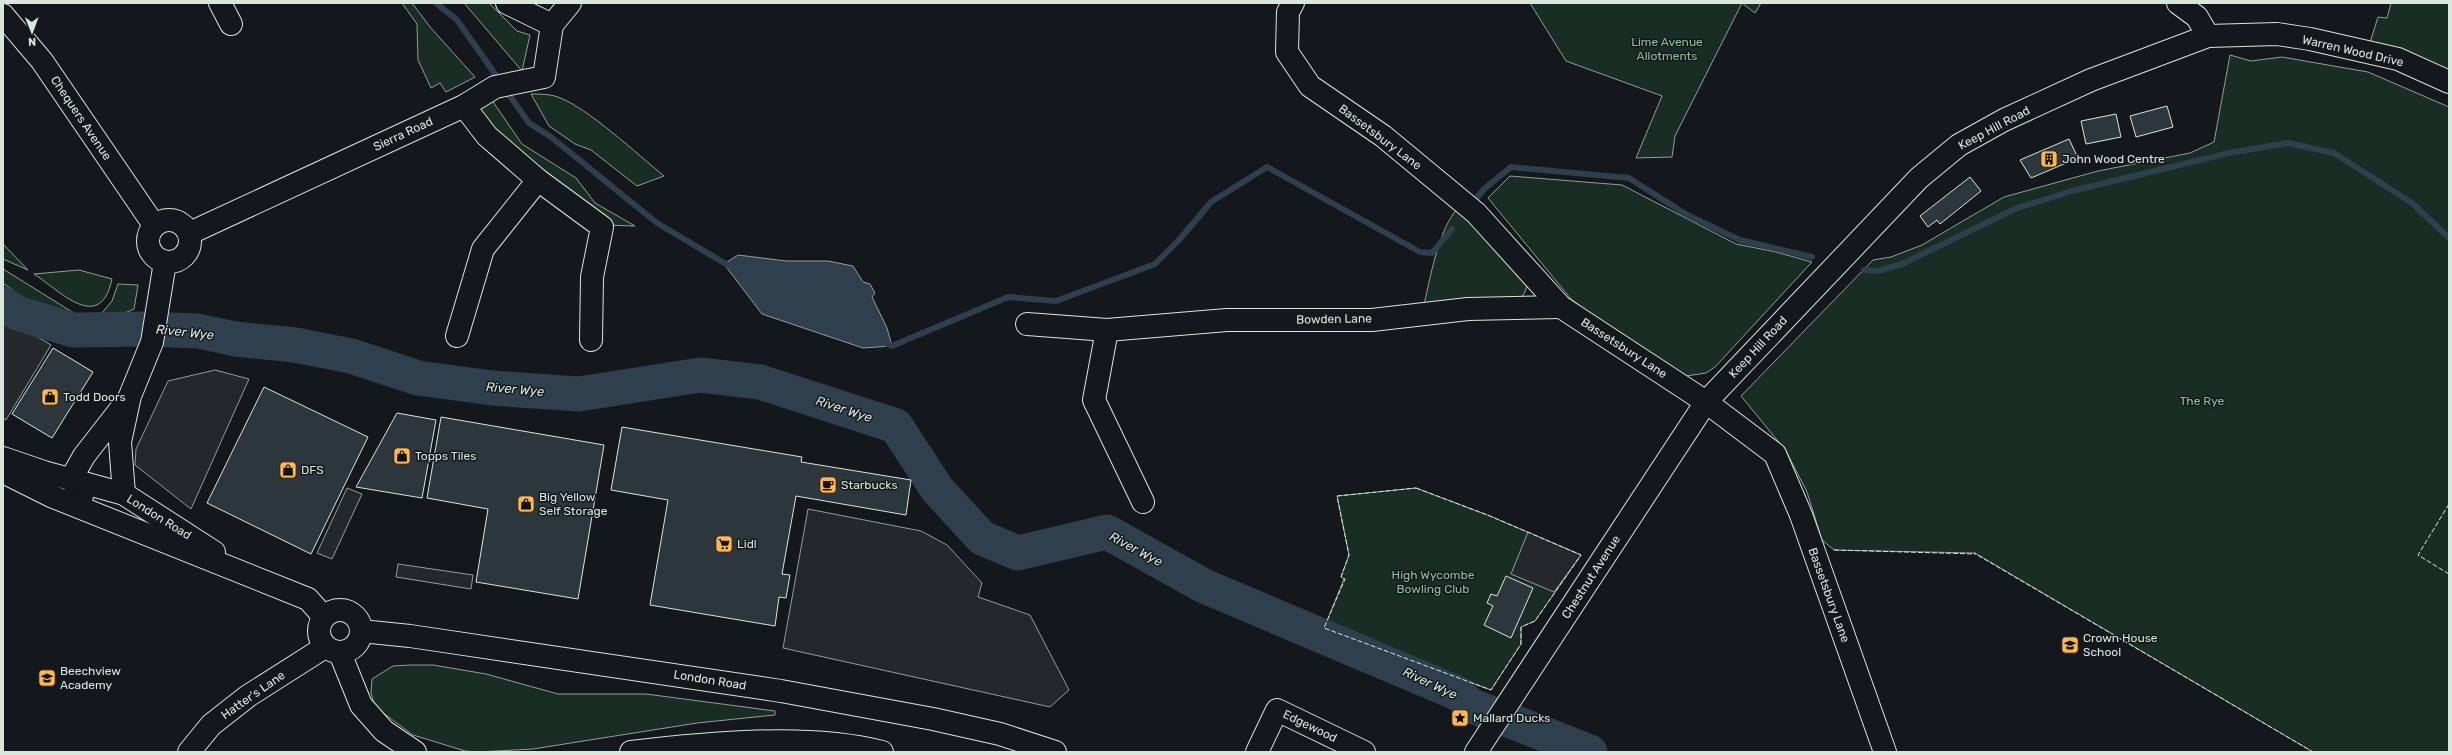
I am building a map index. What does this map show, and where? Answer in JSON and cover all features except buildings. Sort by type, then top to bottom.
[{"type":"street","points":[[220,3],[231,24]]},
{"type":"street","points":[[507,3],[552,24],[570,3]]},
{"type":"street","name":"Bassetsbury Lane","points":[[1293,3],[1288,12],[1287,52],[1310,86],[1383,136],[1476,213],[1561,307],[1706,402],[1774,454],[1801,515],[1885,752]]},
{"type":"street","points":[[2178,3],[2197,17],[2208,36]]},
{"type":"street","name":"Chequers Avenue","points":[[3,15],[37,54],[154,225]]},
{"type":"street","name":"Sierra Road","points":[[190,233],[464,106],[495,87],[544,77],[552,24]]},
{"type":"street","name":"Keep Hill Road","points":[[1706,402],[1919,178],[1959,145],[2004,120],[2091,80],[2208,36],[2277,34]]},
{"type":"street","name":"Warren Wood Drive","points":[[2277,34],[2398,59],[2449,82]]},
{"type":"street","points":[[464,106],[487,136],[538,180],[602,227],[592,277],[591,340]]},
{"type":"street","points":[[457,336],[483,250],[538,180]]},
{"type":"street","points":[[174,219],[184,225],[190,233],[191,244],[186,255],[177,261],[165,262],[153,256],[148,247],[148,237],[154,225],[174,219]]},
{"type":"street","points":[[124,494],[120,442],[130,396],[152,342],[162,289],[165,262]]},
{"type":"street","name":"Bowden Lane","points":[[1027,324],[1107,330],[1226,320],[1372,320],[1468,309],[1561,307]]},
{"type":"street","points":[[1107,330],[1094,400],[1143,502]]},
{"type":"street","points":[[130,396],[84,456],[76,488],[188,552]]},
{"type":"street","name":"Chestnut Avenue","points":[[1480,746],[1706,402]]},
{"type":"street","name":"London Road","points":[[3,458],[76,488],[124,494],[261,582]]},
{"type":"street","name":"London Road","points":[[3,472],[35,490],[261,582],[308,599],[324,617]]},
{"type":"street","points":[[333,650],[351,649],[359,642],[361,631],[359,621],[352,614],[342,610],[332,611],[324,617],[319,632],[333,650],[361,705],[384,730],[415,752]]},
{"type":"street","name":"London Road","points":[[361,631],[410,636],[781,691],[933,719],[1000,734],[1055,752]]},
{"type":"street","name":"Hatter's Lane","points":[[189,752],[211,725],[248,696],[333,650]]},
{"type":"street","name":"Edgewood","points":[[1257,752],[1277,710],[1364,752]]},
{"type":"street","points":[[634,752],[765,741],[882,752]]},
{"type":"green space","points":[[402,3],[412,3],[430,27],[475,77],[446,92],[440,83],[431,88],[418,60],[417,24]]},
{"type":"green space","points":[[464,3],[489,3],[517,31],[530,35],[522,71]]},
{"type":"green space","name":"Lime Avenue Allotments","points":[[1530,3],[1742,3],[1675,136],[1672,157],[1636,158],[1662,96],[1566,61]]},
{"type":"green space","points":[[1742,3],[1761,3],[1755,13]]},
{"type":"green space","points":[[2391,3],[2449,3],[2449,78],[2368,49],[2378,17],[2387,18]]},
{"type":"green space","name":"The Rye","points":[[2230,55],[2251,61],[2282,57],[2368,72],[2449,107],[2449,752],[2313,752],[1975,553],[1834,550],[1822,540],[1807,492],[1786,451],[1741,396],[1873,260],[1891,257],[1922,245],[2004,197],[2098,171],[2190,153],[2214,142]]},
{"type":"green space","points":[[531,94],[555,96],[583,111],[627,144],[664,176],[637,186],[591,150],[575,144],[549,126]]},
{"type":"green space","points":[[491,99],[522,144],[576,178],[595,203],[635,226],[601,225],[525,166],[480,110],[480,104]]},
{"type":"green space","points":[[1510,176],[1622,185],[1736,244],[1776,252],[1812,262],[1715,367],[1706,373],[1686,376],[1639,350],[1571,299],[1488,198]]},
{"type":"green space","points":[[1459,207],[1528,281],[1525,292],[1519,301],[1423,309],[1440,241],[1452,216]]},
{"type":"green space","points":[[3,244],[28,270],[3,259]]},
{"type":"green space","points":[[3,269],[77,315],[93,316],[102,313],[112,301],[118,284],[138,285],[134,309],[117,316],[84,324],[56,321],[49,318],[3,283]]},
{"type":"green space","points":[[79,270],[112,279],[106,296],[98,304],[89,306],[78,304],[34,274]]},
{"type":"green space","name":"High Wycombe Bowling Club","points":[[1416,488],[1490,516],[1581,555],[1535,621],[1521,627],[1521,644],[1491,690],[1324,628],[1344,579],[1341,577],[1349,555],[1337,496]]},
{"type":"green space","points":[[433,665],[486,674],[558,694],[646,694],[775,711],[775,715],[697,723],[533,749],[477,752],[465,751],[413,735],[375,707],[371,693],[372,679],[393,666]]},
{"type":"shaded area","points":[[3,316],[51,345],[6,420],[3,418]]},
{"type":"shaded area","points":[[215,370],[249,379],[191,509],[135,465],[136,449],[168,381]]},
{"type":"shaded area","points":[[347,488],[362,494],[332,559],[317,553]]},
{"type":"shaded area","points":[[808,509],[921,531],[947,545],[982,583],[978,597],[1030,615],[1069,690],[1050,707],[783,648]]},
{"type":"shaded area","points":[[1528,532],[1581,555],[1554,592],[1511,574]]},
{"type":"shaded area","points":[[398,564],[473,575],[471,589],[396,577]]},
{"type":"water","points":[[738,255],[786,261],[828,261],[853,266],[863,282],[870,284],[875,293],[872,297],[887,328],[892,346],[863,348],[762,314],[724,264]]},
{"type":"waterway","points":[[436,3],[457,20],[500,81]]},
{"type":"waterway","points":[[505,89],[529,123],[551,137],[657,223],[731,267]]},
{"type":"waterway","points":[[1864,270],[1878,271],[1902,264],[2017,208],[2072,191],[2229,153],[2288,143],[2334,153],[2412,203],[2449,238]]},
{"type":"waterway","points":[[885,343],[892,346],[1008,297],[1056,301],[1155,264],[1180,239],[1211,202],[1267,167],[1420,252],[1432,253],[1452,229]]},
{"type":"waterway","points":[[1474,201],[1484,189],[1511,167],[1629,178],[1687,215],[1740,240],[1812,257]]},
{"type":"waterway","name":"River Wye","points":[[3,304],[17,313],[73,330],[147,329],[198,331],[235,339],[295,345],[351,356],[418,378],[492,388],[579,394],[700,375],[760,382],[896,426],[937,489],[982,538],[1018,553],[1107,532],[1204,586],[1459,694],[1470,705],[1590,752]]},
{"type":"fence","points":[[1416,488],[1490,516],[1581,555],[1535,621],[1521,627],[1521,644],[1491,690],[1324,628],[1345,579],[1341,577],[1349,555],[1337,496],[1416,488]]},
{"type":"fence","points":[[2449,504],[2418,555],[2449,574]]},
{"type":"fence","points":[[1834,550],[1975,554],[1974,553],[2313,752]]},
{"type":"place","name":"John Wood Centre","points":[[2049,159]]},
{"type":"place","name":"Todd Doors","points":[[50,397]]},
{"type":"place","name":"Topps Tiles","points":[[402,456]]},
{"type":"place","name":"DFS","points":[[288,470]]},
{"type":"place","name":"Starbucks","points":[[828,485]]},
{"type":"place","name":"Big Yellow Self Storage","points":[[526,504]]},
{"type":"place","name":"Lidl","points":[[724,544]]},
{"type":"place","name":"Crown House School","points":[[2070,645]]},
{"type":"place","name":"Beechview Academy","points":[[47,678]]},
{"type":"place","name":"Mallard Ducks","points":[[1460,718]]}]
